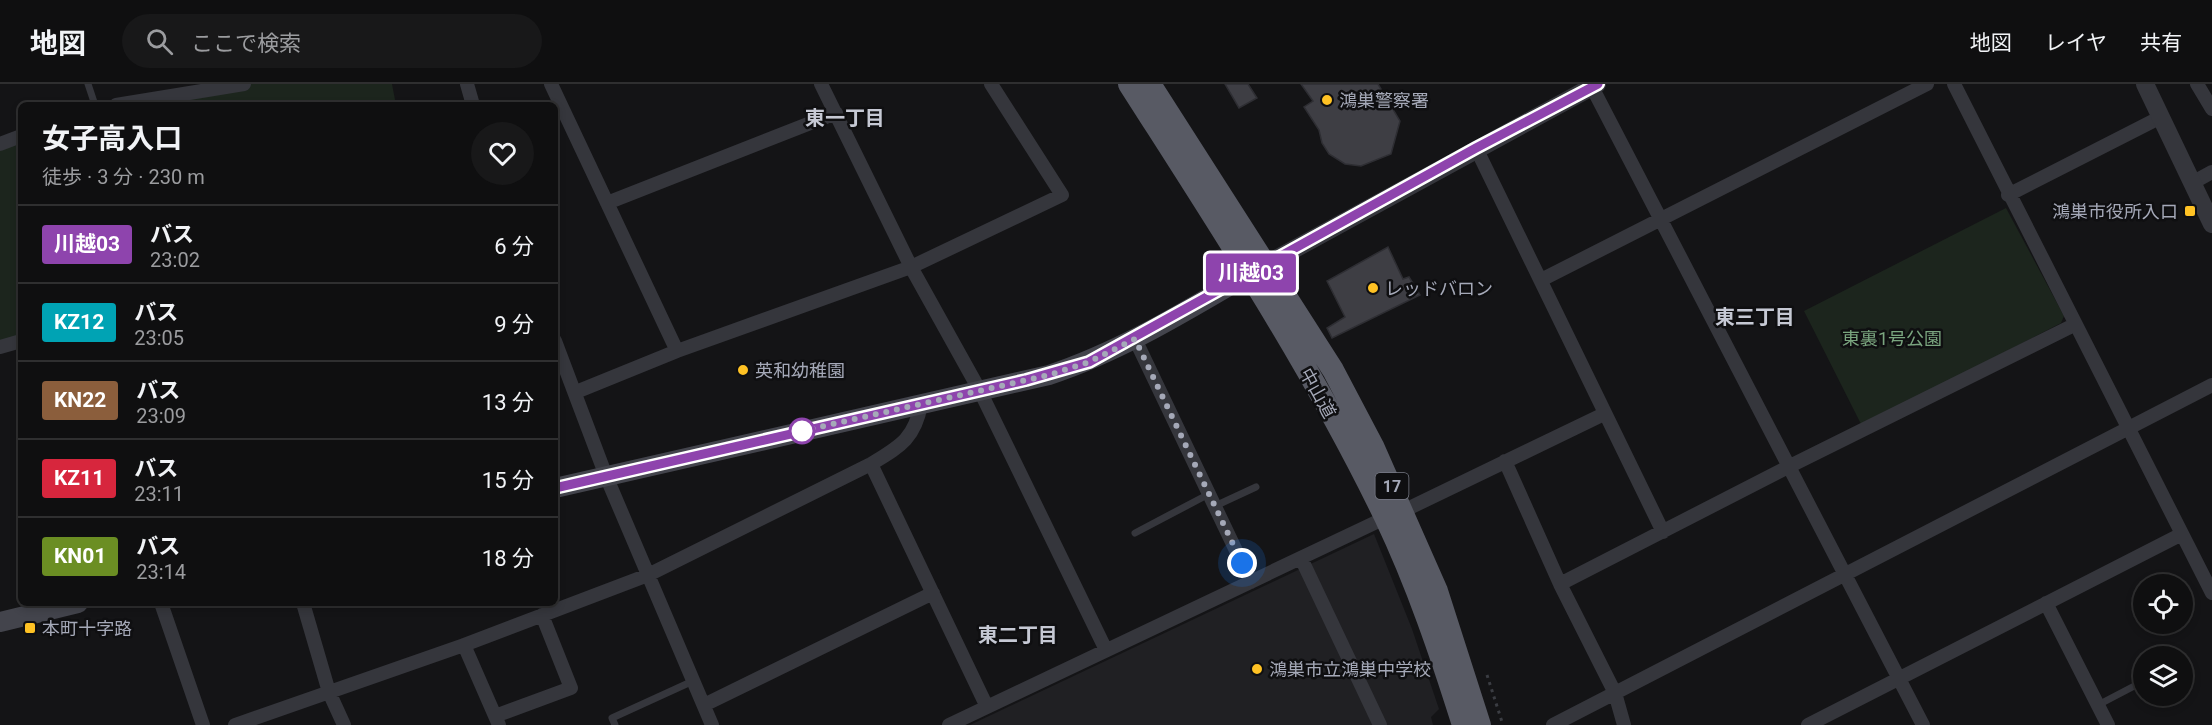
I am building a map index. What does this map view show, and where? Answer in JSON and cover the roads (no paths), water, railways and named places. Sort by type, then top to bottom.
[{"type":"highway","name":"中山道","points":[[1129,84],[1258,269],[1333,370],[1394,515],[1463,725]]},
{"type":"highway","name":"中山道","points":[[1150,84],[1258,269]]},
{"type":"highway","name":"中山道","points":[[1394,515],[1437,591],[1480,725]]},
{"type":"main road","points":[[558,487],[1049,375],[1089,362],[1135,339],[1258,269]]},
{"type":"main road","points":[[0,622],[66,606]]},
{"type":"street","points":[[134,102],[244,84]]},
{"type":"street","points":[[467,84],[473,102]]},
{"type":"street","points":[[551,84],[677,351]]},
{"type":"street","points":[[821,84],[911,267],[980,391],[1106,650]]},
{"type":"street","points":[[576,392],[677,351],[911,267],[1062,195],[991,84]]},
{"type":"street","points":[[1541,280],[1928,84]]},
{"type":"street","points":[[1954,84],[2074,325],[2212,592]]},
{"type":"street","points":[[2145,84],[2212,224]]},
{"type":"street","points":[[2197,84],[2212,109]]},
{"type":"street","points":[[1258,269],[1595,85],[1661,219],[1923,725]]},
{"type":"street","points":[[607,203],[836,113]]},
{"type":"street","points":[[2008,195],[2161,117]]},
{"type":"street","points":[[0,144],[18,137]]},
{"type":"street","points":[[1476,148],[1663,532]]},
{"type":"street","points":[[2192,183],[2212,172]]},
{"type":"street","points":[[1560,584],[1790,466],[2074,325]]},
{"type":"street","points":[[1135,339],[1251,582]]},
{"type":"street","points":[[0,347],[18,342]]},
{"type":"street","points":[[558,352],[576,392],[606,476],[712,725]]},
{"type":"street","points":[[1553,725],[2212,385]]},
{"type":"street","points":[[235,725],[464,645],[648,575],[871,464],[900,446],[917,426],[921,404]]},
{"type":"street","points":[[950,725],[1604,414]]},
{"type":"street","points":[[1505,460],[1560,584],[1615,693],[1624,725]]},
{"type":"street","points":[[871,464],[987,707]]},
{"type":"street","points":[[1808,725],[2182,534]]},
{"type":"street","points":[[1301,558],[1380,725]]},
{"type":"street","points":[[704,705],[933,593]]},
{"type":"street","points":[[2046,603],[2108,725]]},
{"type":"street","points":[[162,606],[203,725]]},
{"type":"street","points":[[304,606],[329,692],[344,725]]},
{"type":"street","points":[[464,645],[497,720],[571,688],[542,615]]},
{"type":"lane","points":[[88,84],[94,102]]},
{"type":"lane","points":[[1135,533],[1212,500],[1256,487]]},
{"type":"lane","points":[[615,725],[612,718],[694,681]]},
{"type":"lane","points":[[2098,705],[2133,687]]},
{"type":"place","name":"鴻巣警察署","points":[[1327,100]]},
{"type":"place","name":"鴻巣市役所入口","points":[[2190,211]]},
{"type":"place","name":"レッドバロン","points":[[1373,288]]},
{"type":"place","name":"英和幼稚園","points":[[743,370]]},
{"type":"place","name":"本町十字路","points":[[30,628]]},
{"type":"place","name":"鴻巣市立鴻巣中学校","points":[[1257,669]]},
{"type":"district","name":"東一丁目","points":[[845,118]]},
{"type":"district","name":"東三丁目","points":[[1755,317]]},
{"type":"district","name":"東二丁目","points":[[1018,635]]},
{"type":"park label","name":"東裏1号公園","points":[[1892,338]]}]
